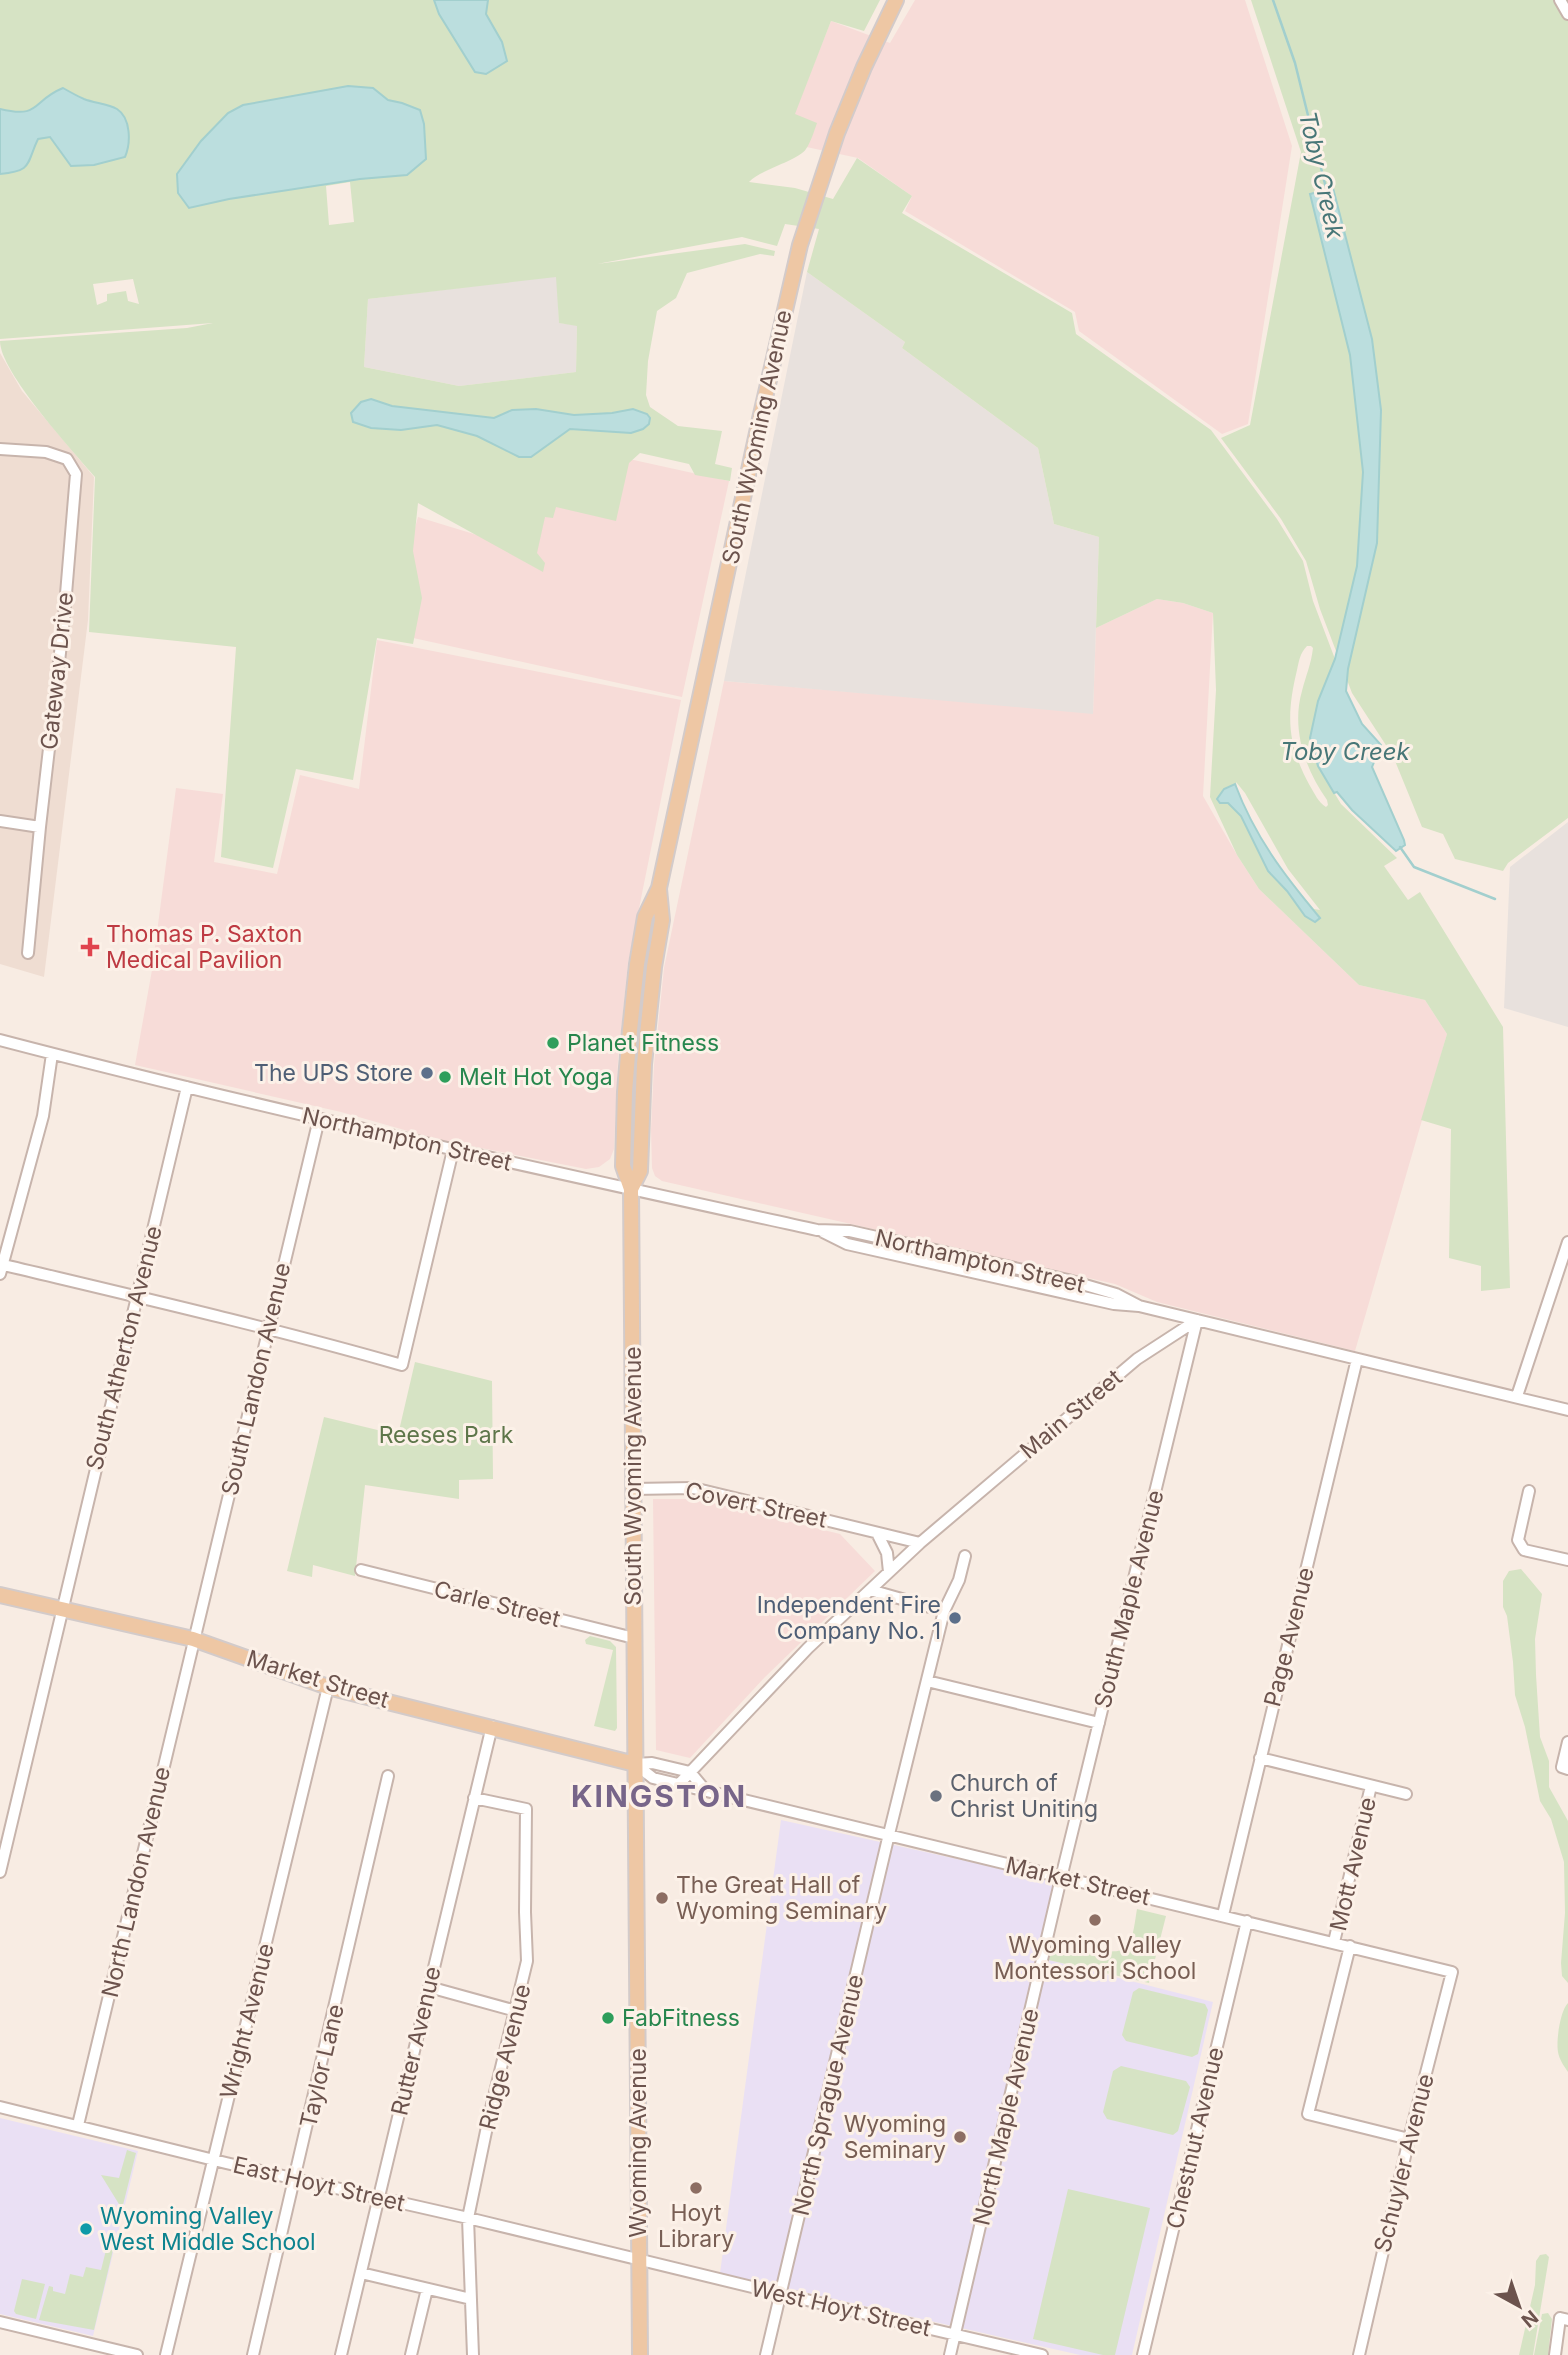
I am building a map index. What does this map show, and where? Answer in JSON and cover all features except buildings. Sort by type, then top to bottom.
[{"type":"main road","name":"South Wyoming Avenue","points":[[635,1764],[631,1189],[640,1171],[645,1053],[662,920],[659,888],[800,244],[837,133],[896,0]]},
{"type":"main road","name":"Market Street","points":[[0,1595],[193,1640],[328,1687],[635,1764]]},
{"type":"main road","name":"Wyoming Avenue","points":[[635,1764],[640,2355]]},
{"type":"street","points":[[1560,0],[1568,14]]},
{"type":"street","name":"Gateway Drive","points":[[0,449],[46,452],[67,459],[76,474],[64,618],[28,953]]},
{"type":"street","points":[[0,821],[40,827]]},
{"type":"street","name":"Northampton Street","points":[[0,1040],[319,1119],[817,1230],[847,1244],[1197,1320]]},
{"type":"street","points":[[52,1054],[43,1115],[1,1267],[202,1312],[402,1365],[453,1150]]},
{"type":"street","name":"South Atherton Avenue","points":[[0,1872],[187,1087]]},
{"type":"street","name":"South Landon Avenue","points":[[193,1640],[319,1119]]},
{"type":"street","points":[[1517,1396],[1568,1241]]},
{"type":"street","points":[[1197,1320],[1568,1410]]},
{"type":"street","name":"Main Street","points":[[679,1784],[801,1655],[920,1543],[1137,1359],[1197,1320]]},
{"type":"street","name":"South Maple Avenue","points":[[1061,1878],[1197,1320]]},
{"type":"street","name":"Page Avenue","points":[[1223,1915],[1356,1359]]},
{"type":"street","name":"Covert Street","points":[[633,1489],[693,1488],[920,1543]]},
{"type":"street","points":[[1529,1490],[1518,1540],[1524,1549],[1568,1560]]},
{"type":"street","points":[[877,1533],[887,1553],[890,1572]]},
{"type":"street","points":[[870,1590],[944,1611],[959,1580],[965,1556]]},
{"type":"street","name":"Carle Street","points":[[361,1570],[634,1638]]},
{"type":"street","name":"North Sprague Avenue","points":[[766,2355],[944,1611]]},
{"type":"street","name":"North Landon Avenue","points":[[78,2125],[193,1640]]},
{"type":"street","points":[[927,1681],[1099,1723]]},
{"type":"street","name":"Wright Avenue","points":[[166,2355],[328,1687]]},
{"type":"street","name":"Rutter Avenue","points":[[341,2355],[492,1726]]},
{"type":"street","points":[[1565,1768],[1568,1742]]},
{"type":"street","points":[[1260,1758],[1406,1794]]},
{"type":"street","name":"Market Street","points":[[635,1764],[652,1763],[690,1772]]},
{"type":"street","name":"Market Street","points":[[635,1764],[653,1778],[1452,1972]]},
{"type":"street","points":[[690,1772],[705,1790]]},
{"type":"street","name":"Taylor Lane","points":[[253,2355],[388,1776]]},
{"type":"street","name":"Mott Avenue","points":[[1334,1942],[1371,1786]]},
{"type":"street","name":"Ridge Avenue","points":[[473,2355],[468,2218],[489,2117],[527,1961],[526,1809],[474,1798]]},
{"type":"street","name":"North Maple Avenue","points":[[950,2355],[1061,1878]]},
{"type":"street","name":"Chestnut Avenue","points":[[1143,2355],[1247,1921]]},
{"type":"street","points":[[1350,1946],[1308,2114],[1409,2139]]},
{"type":"street","name":"Schuyler Avenue","points":[[1359,2355],[1409,2139],[1452,1972]]},
{"type":"street","points":[[429,1987],[516,2011]]},
{"type":"street","name":"East Hoyt Street","points":[[0,2107],[639,2260]]},
{"type":"street","name":"West Hoyt Street","points":[[639,2260],[1042,2355]]},
{"type":"street","points":[[361,2273],[471,2299]]},
{"type":"street","points":[[411,2355],[427,2289]]},
{"type":"street","points":[[1555,2355],[1564,2319]]},
{"type":"street","points":[[0,2322],[137,2355]]},
{"type":"shaded area","points":[[915,0],[1245,0],[1292,146],[1248,424],[1222,434],[1079,331],[1075,312],[905,211],[912,196],[858,158],[783,142],[831,21],[890,43]]},
{"type":"shaded area","points":[[807,272],[905,342],[902,348],[1038,448],[1054,524],[1099,537],[1093,714],[724,681]]},
{"type":"shaded area","points":[[557,276],[559,323],[577,325],[576,372],[459,386],[364,367],[368,299]]},
{"type":"shaded area","points":[[0,353],[22,391],[94,477],[88,620],[44,977],[0,964]]},
{"type":"shaded area","points":[[620,457],[729,481],[682,697],[386,632],[418,517],[523,549],[537,489]]},
{"type":"shaded area","points":[[1157,599],[1183,603],[1213,613],[1203,796],[1259,889],[1359,985],[1425,1000],[1447,1034],[1355,1351],[1157,1302],[1115,1284],[662,1181],[655,1176],[652,1168],[654,1065],[664,968],[724,681],[1093,713],[1096,628]]},
{"type":"shaded area","points":[[377,640],[681,700],[628,963],[618,1060],[614,1149],[610,1159],[599,1167],[586,1169],[436,1139],[341,1112],[135,1065],[152,970],[176,788],[223,794],[214,862],[277,874],[300,775],[359,789]]},
{"type":"shaded area","points":[[1568,822],[1568,1027],[1504,1008],[1510,867]]},
{"type":"shaded area","points":[[653,1499],[697,1499],[840,1534],[875,1571],[765,1677],[690,1758],[656,1750]]},
{"type":"shaded area","name":"Wyoming Seminary","points":[[781,1820],[1065,1883],[1045,1959],[1213,2002],[1132,2355],[1080,2355],[720,2273]]},
{"type":"shaded area","points":[[0,2118],[138,2151],[93,2336],[0,2314]]},
{"type":"green space","points":[[0,0],[880,0],[864,31],[831,21],[795,114],[817,123],[806,149],[749,182],[795,188],[833,199],[857,158],[912,196],[902,213],[1072,313],[1076,334],[1211,430],[1277,519],[1303,561],[1313,601],[1335,659],[1318,701],[1318,766],[1341,804],[1397,858],[1384,866],[1408,900],[1420,892],[1503,1027],[1510,1288],[1481,1291],[1481,1266],[1449,1258],[1451,1129],[1421,1120],[1447,1034],[1425,1000],[1359,985],[1259,889],[1237,855],[1210,797],[1216,690],[1213,613],[1183,603],[1157,599],[1096,628],[1099,537],[1054,524],[1038,448],[902,348],[905,342],[807,272],[819,229],[785,224],[777,246],[742,237],[597,264],[745,244],[775,251],[774,256],[760,254],[687,273],[676,298],[657,311],[648,361],[646,395],[650,407],[678,426],[722,431],[715,464],[732,468],[730,481],[695,475],[689,464],[640,453],[629,463],[616,521],[556,507],[553,518],[545,517],[537,553],[545,563],[543,572],[418,503],[413,551],[422,598],[413,644],[377,638],[353,780],[296,769],[273,868],[221,857],[236,647],[89,632],[95,477],[24,391],[3,355],[0,341],[187,328],[213,323],[0,339]],"holes":[[[350,182],[354,222],[329,225],[326,186]],[[556,277],[559,323],[577,326],[576,372],[459,386],[364,367],[368,299]],[[133,279],[139,304],[128,301],[126,291],[107,294],[107,301],[97,305],[93,284]],[[371,399],[392,406],[494,418],[512,410],[536,409],[574,415],[633,409],[649,424],[631,433],[570,429],[530,457],[519,457],[477,436],[437,425]],[[1307,646],[1313,648],[1299,705],[1299,734],[1312,775],[1327,800],[1326,807],[1317,798],[1302,771],[1291,730],[1293,686],[1303,651]],[[1236,782],[1245,793],[1288,869],[1320,910],[1314,909],[1280,867],[1319,918],[1315,922],[1268,871],[1241,816],[1228,803],[1235,785],[1239,794]]]},
{"type":"green space","points":[[1251,0],[1568,0],[1568,818],[1508,863],[1503,871],[1455,859],[1443,834],[1422,827],[1393,756],[1352,693],[1320,609],[1306,561],[1281,519],[1221,438],[1250,425],[1301,152]]},
{"type":"green space","name":"Reeses Park","points":[[415,1362],[492,1381],[493,1479],[459,1480],[459,1499],[365,1485],[355,1576],[313,1565],[312,1577],[287,1571],[324,1417],[398,1435]]},
{"type":"green space","points":[[1521,1569],[1542,1594],[1535,1639],[1540,1737],[1549,1761],[1549,1787],[1568,1821],[1568,1983],[1562,1976],[1561,1963],[1565,1913],[1564,1862],[1551,1819],[1540,1801],[1525,1727],[1515,1695],[1507,1616],[1503,1607],[1503,1581],[1509,1571]]},
{"type":"green space","points":[[590,1636],[610,1641],[616,1647],[615,1731],[594,1726],[613,1650],[586,1644],[585,1640]]},
{"type":"green space","points":[[1137,1909],[1166,1916],[1149,1983],[1044,1959],[1059,1939],[1105,1951],[1122,1950],[1131,1938]]},
{"type":"green space","points":[[1139,1988],[1205,2004],[1208,2010],[1198,2054],[1192,2057],[1126,2041],[1122,2035],[1133,1992]]},
{"type":"green space","points":[[1568,2003],[1568,2072],[1559,2057],[1558,2034]]},
{"type":"green space","points":[[1121,2066],[1186,2081],[1190,2087],[1178,2131],[1173,2135],[1107,2119],[1103,2112],[1113,2071]]},
{"type":"green space","points":[[127,2150],[136,2153],[122,2209],[101,2175],[119,2178]]},
{"type":"green space","points":[[1068,2189],[1150,2208],[1115,2355],[1103,2355],[1033,2339]]},
{"type":"green space","points":[[106,2250],[113,2250],[94,2330],[39,2320],[49,2286],[53,2287],[53,2291],[65,2294],[70,2274],[83,2277],[86,2267],[101,2270]]},
{"type":"green space","points":[[1546,2254],[1549,2257],[1533,2355],[1519,2355],[1535,2285],[1536,2261],[1540,2255]]},
{"type":"green space","points":[[22,2279],[45,2284],[36,2319],[16,2314],[14,2311]]},
{"type":"green space","points":[[1548,2313],[1552,2319],[1548,2355],[1534,2355],[1542,2314]]},
{"type":"water","points":[[434,0],[488,0],[486,14],[502,42],[507,61],[486,74],[475,72],[439,14]]},
{"type":"water","points":[[348,86],[373,88],[388,100],[420,110],[424,124],[426,159],[407,175],[360,179],[229,199],[189,208],[178,193],[177,174],[201,141],[228,113],[243,105]]},
{"type":"water","points":[[63,88],[122,113],[128,131],[125,157],[94,165],[71,166],[50,137],[38,139],[27,165],[23,168],[0,174],[0,109],[13,112],[30,110]]},
{"type":"water","name":"Toby Creek","points":[[1333,188],[1372,339],[1381,410],[1377,543],[1348,669],[1346,691],[1362,724],[1381,745],[1372,767],[1404,840],[1405,845],[1396,851],[1352,810],[1337,792],[1334,793],[1318,766],[1310,738],[1318,701],[1335,659],[1357,566],[1363,472],[1350,355],[1310,194]]},
{"type":"water","points":[[371,399],[392,406],[494,418],[512,410],[536,409],[574,415],[633,409],[647,414],[650,418],[649,424],[643,429],[631,433],[570,429],[531,457],[519,457],[477,436],[437,425],[401,430],[371,428],[353,422],[351,413],[361,402]]},
{"type":"water","points":[[1235,784],[1272,855],[1320,918],[1315,922],[1305,916],[1268,871],[1241,816],[1228,803],[1220,803],[1217,799],[1224,789]]},
{"type":"waterway","name":"Toby Creek","points":[[1273,0],[1295,63],[1327,192]]},
{"type":"waterway","name":"Toby Creek","points":[[1400,847],[1414,867],[1495,899]]},
{"type":"place","name":"Thomas P. Saxton Medical Pavilion","points":[[90,947]]},
{"type":"place","name":"Planet Fitness","points":[[553,1043]]},
{"type":"place","name":"The UPS Store","points":[[427,1073]]},
{"type":"place","name":"Melt Hot Yoga","points":[[445,1077]]},
{"type":"place","name":"Independent Fire Company No. 1","points":[[955,1618]]},
{"type":"place","name":"Church of Christ Uniting","points":[[936,1796]]},
{"type":"place","name":"The Great Hall of Wyoming Seminary","points":[[662,1898]]},
{"type":"place","name":"Wyoming Valley Montessori School","points":[[1095,1920]]},
{"type":"place","name":"FabFitness","points":[[608,2018]]},
{"type":"place","name":"Wyoming Seminary","points":[[960,2137]]},
{"type":"place","name":"Hoyt Library","points":[[696,2188]]},
{"type":"place","name":"Wyoming Valley West Middle School","points":[[86,2229]]},
{"type":"district","name":"KINGSTON","points":[[659,1797]]}]
